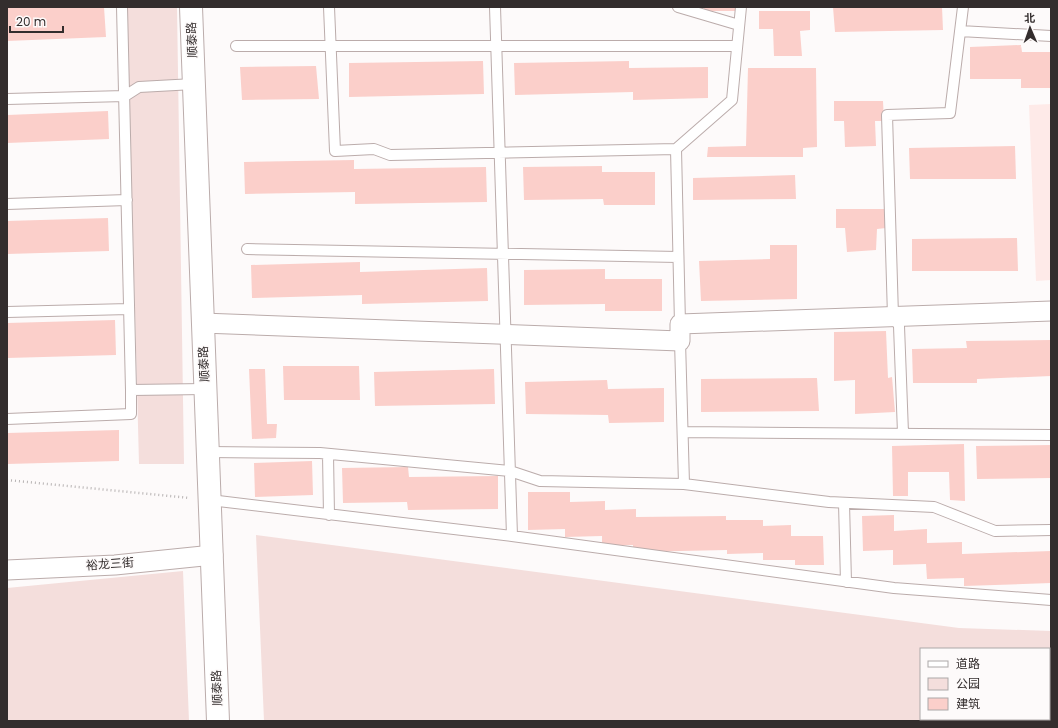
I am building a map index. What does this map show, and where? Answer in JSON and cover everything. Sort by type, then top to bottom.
[{"type":"street","name":"顺泰路","points":[[191,7],[202,323],[213,555],[218,721]]},
{"type":"street","points":[[202,323],[507,334],[680,333],[893,316],[1051,311]]},
{"type":"street","name":"裕龙三街","points":[[7,570],[115,565],[213,555]]},
{"type":"lane","points":[[7,419],[132,414],[122,7]]},
{"type":"lane","points":[[329,7],[334,151],[374,150],[390,155],[676,149],[732,100],[741,7]]},
{"type":"lane","points":[[495,7],[507,334],[512,536]]},
{"type":"lane","points":[[678,7],[739,25]]},
{"type":"lane","points":[[903,434],[899,326],[893,316],[887,115],[950,113],[963,7]]},
{"type":"lane","points":[[960,31],[1051,36]]},
{"type":"lane","points":[[236,46],[737,46]]},
{"type":"lane","points":[[7,99],[125,96],[139,87],[194,84]]},
{"type":"lane","points":[[676,149],[684,484]]},
{"type":"lane","points":[[7,204],[127,200]]},
{"type":"lane","points":[[247,249],[504,255],[678,257]]},
{"type":"lane","points":[[7,312],[129,308]]},
{"type":"lane","points":[[131,390],[205,389]]},
{"type":"lane","points":[[683,432],[1051,435]]},
{"type":"lane","points":[[208,452],[328,454],[510,471],[540,482],[684,484],[844,503],[934,507],[995,531],[1051,530]]},
{"type":"lane","points":[[328,454],[329,515]]},
{"type":"lane","points":[[210,500],[512,536],[894,588],[1051,600]]},
{"type":"lane","points":[[844,503],[846,582]]},
{"type":"path","points":[[7,480],[210,500]]},
{"type":"shaded area","points":[[1051,104],[1051,280],[1036,281],[1029,105]]},
{"type":"green space","points":[[127,7],[177,7],[184,464],[139,464]]},
{"type":"green space","points":[[256,535],[959,628],[1051,631],[1051,721],[264,721]]},
{"type":"green space","points":[[183,571],[189,721],[7,721],[7,588]]},
{"type":"building","points":[[104,7],[106,37],[7,41],[7,8]]},
{"type":"building","points":[[704,7],[736,7],[736,11],[704,11]]},
{"type":"building","points":[[833,7],[942,7],[943,30],[835,32]]},
{"type":"building","points":[[759,11],[810,11],[810,30],[800,31],[802,56],[774,56],[773,29],[759,29]]},
{"type":"building","points":[[1021,45],[1022,52],[1051,52],[1051,88],[1021,88],[1021,79],[970,79],[970,47]]},
{"type":"building","points":[[483,61],[484,94],[349,97],[349,63]]},
{"type":"building","points":[[629,61],[629,68],[708,67],[708,98],[633,100],[633,92],[515,95],[514,63]]},
{"type":"building","points":[[316,66],[319,99],[242,100],[240,67]]},
{"type":"building","points":[[748,68],[816,68],[817,147],[803,148],[803,157],[707,157],[708,147],[746,146]]},
{"type":"building","points":[[834,101],[883,101],[884,121],[875,121],[876,146],[845,147],[844,121],[834,121]]},
{"type":"building","points":[[108,111],[109,139],[7,143],[7,115]]},
{"type":"building","points":[[1015,146],[1016,179],[910,179],[909,148]]},
{"type":"building","points":[[354,160],[354,169],[486,167],[487,202],[355,204],[355,192],[245,194],[244,162]]},
{"type":"building","points":[[602,166],[602,172],[655,172],[655,205],[604,205],[603,199],[524,200],[523,167]]},
{"type":"building","points":[[795,175],[796,199],[693,200],[693,178]]},
{"type":"building","points":[[836,209],[886,209],[886,228],[877,229],[876,250],[847,252],[845,228],[836,228]]},
{"type":"building","points":[[108,218],[109,251],[7,254],[7,221]]},
{"type":"building","points":[[1017,238],[1018,271],[912,271],[912,239]]},
{"type":"building","points":[[770,245],[797,245],[797,299],[701,301],[699,261],[770,259]]},
{"type":"building","points":[[360,262],[360,272],[487,268],[488,301],[362,304],[362,295],[252,298],[251,265]]},
{"type":"building","points":[[605,269],[605,279],[662,279],[662,311],[605,311],[605,304],[524,305],[524,270]]},
{"type":"building","points":[[115,320],[116,355],[7,358],[7,323]]},
{"type":"building","points":[[886,331],[888,378],[892,377],[895,412],[855,414],[855,380],[834,381],[834,332]]},
{"type":"building","points":[[1051,340],[1051,376],[977,379],[977,383],[913,383],[912,349],[967,348],[966,341]]},
{"type":"building","points":[[283,366],[359,366],[360,400],[284,400]]},
{"type":"building","points":[[249,369],[265,369],[267,424],[277,424],[276,438],[252,439]]},
{"type":"building","points":[[494,369],[495,404],[375,406],[374,372]]},
{"type":"building","points":[[817,378],[819,411],[701,412],[701,379]]},
{"type":"building","points":[[607,380],[608,389],[664,388],[664,422],[609,423],[608,415],[526,414],[525,382]]},
{"type":"building","points":[[119,430],[119,461],[7,464],[7,433]]},
{"type":"building","points":[[964,444],[965,501],[950,500],[949,472],[908,472],[908,496],[893,496],[892,446]]},
{"type":"building","points":[[1051,445],[1051,478],[977,479],[976,446]]},
{"type":"building","points":[[312,461],[313,495],[255,497],[254,463]]},
{"type":"building","points":[[408,467],[409,477],[498,476],[498,509],[408,510],[407,502],[343,503],[342,468]]},
{"type":"building","points":[[528,492],[570,492],[570,502],[605,501],[605,510],[636,509],[636,517],[726,516],[726,520],[763,520],[763,526],[791,525],[791,536],[823,536],[824,565],[795,565],[795,560],[763,560],[763,553],[727,554],[727,550],[633,552],[633,545],[602,546],[602,536],[565,537],[565,529],[528,530]]},
{"type":"building","points":[[894,515],[894,531],[927,529],[927,543],[962,542],[962,554],[1051,551],[1051,583],[964,586],[964,578],[927,579],[926,564],[893,565],[893,550],[863,551],[862,516]]}]
